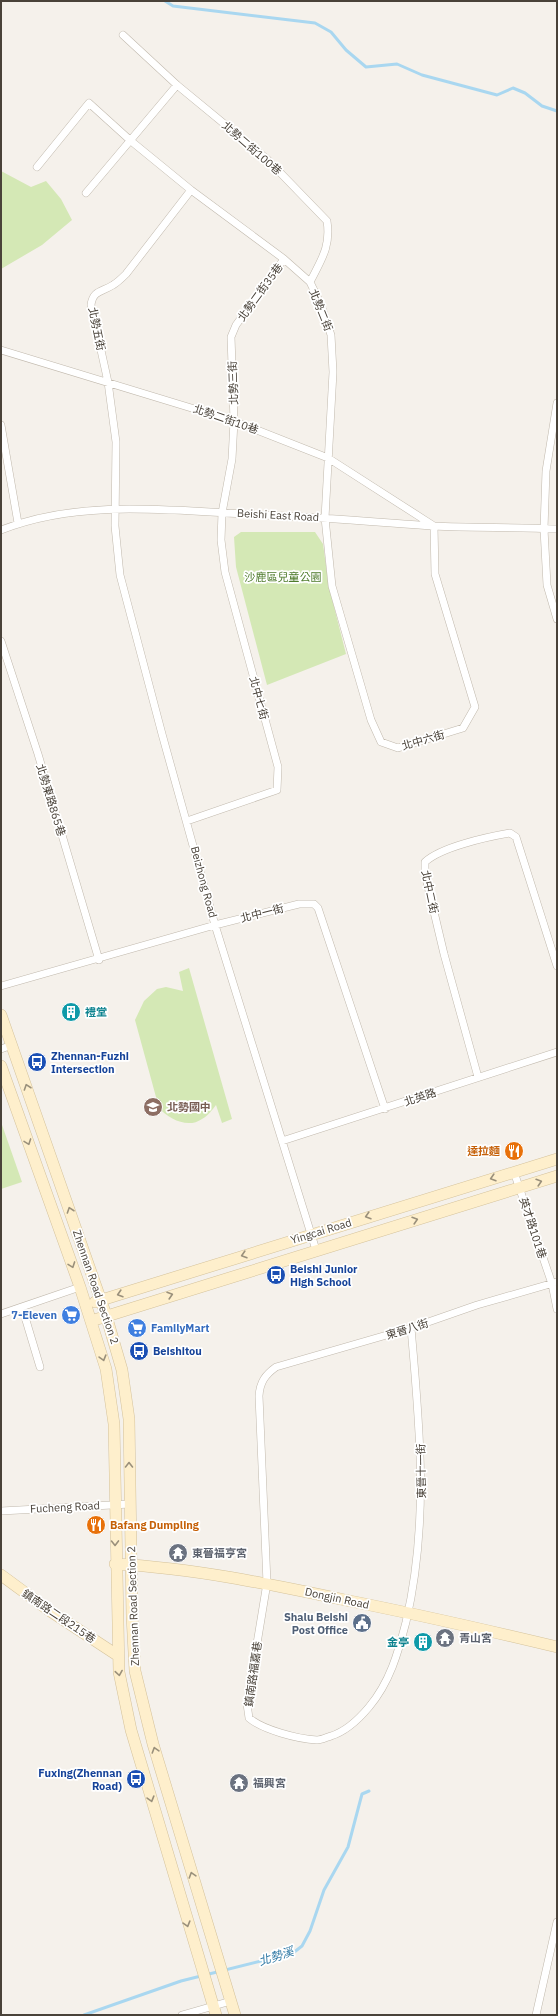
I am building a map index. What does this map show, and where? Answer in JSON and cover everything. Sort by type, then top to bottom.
[{"type":"street","name":"北勢二街100巷","points":[[123,35],[177,84],[267,159],[327,221],[329,235],[328,247],[310,282]]},
{"type":"street","points":[[86,193],[131,141],[177,84]]},
{"type":"street","name":"北勢二街","points":[[37,167],[89,103],[131,141],[191,190],[284,259],[310,282],[321,305],[332,335],[333,372],[325,518]]},
{"type":"street","name":"北勢五街","points":[[116,509],[116,442],[108,382],[91,305],[92,298],[96,292],[113,285],[126,274],[191,190]]},
{"type":"street","name":"北勢二街35巷","points":[[236,325],[284,259]]},
{"type":"street","name":"北勢三街","points":[[222,513],[232,459],[234,421],[231,337],[236,325]]},
{"type":"street","name":"北勢二街10巷","points":[[1,350],[234,421],[328,458],[434,526]]},
{"type":"street","points":[[557,403],[546,471],[544,529],[547,585],[557,619]]},
{"type":"street","points":[[1,425],[18,523]]},
{"type":"street","name":"Beishi East Road","points":[[1,530],[18,523],[58,514],[116,509],[325,518],[434,526],[557,530]]},
{"type":"street","name":"Beizhong Road","points":[[116,509],[115,526],[120,575],[162,734],[215,925],[316,1250]]},
{"type":"street","name":"北中七街","points":[[187,821],[277,790],[278,768],[225,572],[221,540],[222,513]]},
{"type":"street","name":"北中六街","points":[[325,518],[332,586],[371,720],[380,742],[398,748],[463,728],[475,707],[435,574],[434,526]]},
{"type":"street","name":"北勢東路865巷","points":[[1,642],[38,754],[99,960]]},
{"type":"street","name":"北中二街","points":[[478,1078],[444,954],[425,874],[425,862],[432,855],[488,837],[510,833],[516,837],[557,966]]},
{"type":"street","name":"北中一街","points":[[1,986],[99,960],[215,925],[302,903],[314,904],[318,908],[385,1109]]},
{"type":"street","name":"Zhennan Road Section 2","points":[[1,1015],[101,1300],[122,1370],[127,1395],[129,1419],[131,1565],[135,1671],[152,1744],[231,2002]]},
{"type":"street","points":[[1,1049],[12,1045]]},
{"type":"street","name":"北英路","points":[[282,1141],[385,1109],[557,1052]]},
{"type":"street","name":"Zhennan Road Section 2","points":[[1,1066],[80,1287],[106,1369],[114,1424],[114,1504],[118,1672],[131,1730],[214,2011]]},
{"type":"street","name":"Yingcai Road","points":[[86,1305],[310,1234],[557,1159]]},
{"type":"street","name":"英才路101巷","points":[[514,1172],[554,1283],[557,1309]]},
{"type":"street","name":"Yingcai Road","points":[[91,1321],[106,1315],[557,1176]]},
{"type":"street","name":"東晉八街","points":[[267,1583],[259,1396],[262,1382],[266,1374],[276,1367],[411,1328],[478,1305],[554,1283]]},
{"type":"street","points":[[1,1314],[80,1287]]},
{"type":"street","points":[[22,1307],[40,1367]]},
{"type":"street","name":"東晉十一街","points":[[408,1612],[418,1558],[422,1489],[419,1412],[411,1328]]},
{"type":"street","name":"Fucheng Road","points":[[1,1511],[130,1504]]},
{"type":"street","name":"Dongjin Road","points":[[115,1564],[267,1583],[408,1612],[557,1647]]},
{"type":"street","name":"鎮南路二段215巷","points":[[1,1576],[50,1611],[117,1655]]},
{"type":"street","name":"鎮南路福嘉巷","points":[[267,1583],[247,1704],[249,1718],[256,1725],[296,1736],[318,1740],[340,1733],[359,1718],[375,1700],[387,1681],[398,1654],[408,1612]]},
{"type":"street","points":[[536,2015],[557,1922]]},
{"type":"street","points":[[182,2015],[214,2011],[231,2002],[235,2015]]},
{"type":"green space","points":[[1,171],[31,187],[46,181],[61,199],[72,220],[42,245],[1,269]]},
{"type":"green space","name":"沙鹿區兒童公園","points":[[241,532],[315,532],[323,544],[329,587],[346,654],[267,685],[236,567],[234,537]]},
{"type":"green space","points":[[189,968],[232,1119],[222,1123],[216,1105],[204,1118],[197,1122],[191,1123],[185,1123],[173,1119],[159,1108],[135,1020],[144,1001],[157,989],[166,987],[183,991],[179,972]]},
{"type":"green space","points":[[1,1122],[22,1182],[1,1189]]},
{"type":"waterway","points":[[165,1],[173,6],[315,23],[331,32],[346,50],[366,67],[397,64],[422,75],[497,95],[513,88],[525,93],[542,106],[557,111]]},
{"type":"waterway","name":"北勢溪","points":[[84,2015],[181,1981],[293,1953],[302,1946],[310,1931],[324,1890],[348,1847],[362,1794],[369,1791]]},
{"type":"place","name":"禮堂","points":[[71,1012]]},
{"type":"place","name":"Zhennan-Fuzhi Intersection","points":[[37,1062]]},
{"type":"place","name":"北勢國中","points":[[153,1107]]},
{"type":"place","name":"達拉麵","points":[[514,1151]]},
{"type":"place","name":"Beishi Junior High School","points":[[276,1275]]},
{"type":"place","name":"7-Eleven","points":[[71,1315]]},
{"type":"place","name":"FamilyMart","points":[[137,1328]]},
{"type":"place","name":"Beishitou","points":[[139,1351]]},
{"type":"place","name":"Bafang Dumpling","points":[[96,1525]]},
{"type":"place","name":"東晉福亨宮","points":[[178,1553]]},
{"type":"place","name":"Shalu Beishi Post Office","points":[[362,1623]]},
{"type":"place","name":"青山宮","points":[[445,1638]]},
{"type":"place","name":"金亭","points":[[423,1642]]},
{"type":"place","name":"Fuxing(Zhennan Road)","points":[[136,1779]]},
{"type":"place","name":"福興宮","points":[[239,1783]]}]
